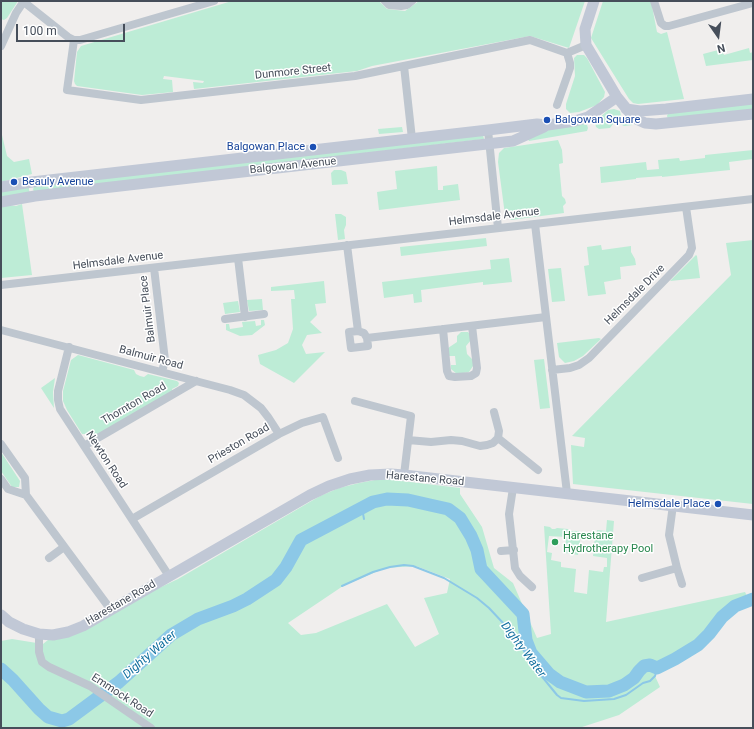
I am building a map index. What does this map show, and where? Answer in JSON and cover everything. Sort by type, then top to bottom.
[{"type":"street","points":[[1,46],[16,13],[24,1],[68,37],[74,40],[88,38],[214,1]]},
{"type":"street","points":[[385,1],[389,5],[401,6],[407,5],[412,1]]},
{"type":"street","points":[[594,1],[584,29],[586,45],[617,97],[634,118],[645,123],[667,123],[753,114]]},
{"type":"street","points":[[654,1],[661,23],[665,26],[750,2]]},
{"type":"street","name":"Dunmore Street","points":[[74,40],[68,90],[141,100],[355,76],[530,40],[567,53]]},
{"type":"street","points":[[557,105],[570,68],[567,53],[586,45]]},
{"type":"street","points":[[404,66],[412,139]]},
{"type":"street","name":"Balgowan Avenue","points":[[1,187],[32,182],[537,124],[548,125],[575,121],[588,117],[617,97]]},
{"type":"street","points":[[626,109],[640,111],[666,109],[753,99]]},
{"type":"street","points":[[666,109],[665,117],[667,123]]},
{"type":"street","name":"Balgowan Avenue","points":[[1,202],[35,196],[513,141],[548,125]]},
{"type":"street","points":[[488,130],[498,228]]},
{"type":"street","points":[[32,182],[31,190],[35,196]]},
{"type":"street","name":"Helmsdale Avenue","points":[[1,285],[753,199]]},
{"type":"street","name":"Helmsdale Drive","points":[[552,370],[570,368],[579,365],[589,358],[689,256],[692,248],[686,207]]},
{"type":"street","points":[[536,224],[567,493]]},
{"type":"street","points":[[347,245],[358,331]]},
{"type":"street","points":[[238,258],[245,316]]},
{"type":"street","name":"Balmuir Place","points":[[154,268],[165,360],[162,372]]},
{"type":"street","points":[[225,319],[264,314]]},
{"type":"street","points":[[367,338],[546,317]]},
{"type":"street","points":[[443,329],[447,371],[449,376],[471,376],[476,373],[477,368],[472,326]]},
{"type":"street","name":"Balmuir Road","points":[[1,330],[230,390],[244,395],[261,408],[279,434]]},
{"type":"street","points":[[358,331],[364,333],[367,338],[368,346],[352,348],[349,332],[358,331]]},
{"type":"street","name":"Newton Road","points":[[69,347],[59,385],[58,400],[60,409],[170,576]]},
{"type":"street","name":"Thornton Road","points":[[84,446],[196,381]]},
{"type":"street","points":[[355,401],[411,416],[404,475]]},
{"type":"street","points":[[408,440],[431,442],[451,440],[487,446],[498,438],[499,431],[494,412]]},
{"type":"street","name":"Prieston Road","points":[[132,519],[279,434],[323,417],[338,458]]},
{"type":"street","points":[[498,438],[538,470]]},
{"type":"street","points":[[1,444],[24,478],[26,495],[111,610]]},
{"type":"street","name":"Harestane Road","points":[[1,615],[16,626],[39,634],[53,635],[68,632],[83,626],[310,495],[329,486],[350,479],[370,475],[404,475],[753,515]]},
{"type":"street","points":[[1,479],[8,489],[26,495]]},
{"type":"street","points":[[513,488],[509,514],[517,571],[532,588]]},
{"type":"street","points":[[673,506],[669,535],[682,584]]},
{"type":"street","points":[[49,558],[64,547]]},
{"type":"street","points":[[501,551],[514,550]]},
{"type":"street","points":[[642,578],[677,568]]},
{"type":"street","name":"Emmock Road","points":[[39,634],[39,652],[42,662],[49,667],[90,686],[151,728]]},
{"type":"green space","points":[[1,1],[18,1],[7,18],[4,20],[1,19]]},
{"type":"green space","points":[[232,1],[379,1],[387,9],[405,11],[419,1],[585,1],[569,48],[530,36],[372,66],[357,71],[194,89],[193,82],[203,83],[204,81],[164,76],[163,79],[172,80],[173,92],[142,95],[77,86],[75,84],[77,52],[81,46]]},
{"type":"green space","points":[[603,1],[651,1],[657,32],[661,34],[667,32],[684,99],[638,104],[633,103],[629,99],[591,38]]},
{"type":"green space","points":[[749,48],[750,53],[753,52],[753,60],[706,66],[703,54],[722,49],[724,55]]},
{"type":"green space","points":[[577,55],[584,55],[587,58],[605,92],[604,97],[597,105],[579,112],[570,113],[566,109],[566,104],[575,76],[574,58]]},
{"type":"green space","points":[[753,101],[753,111],[668,119],[667,116],[668,113]]},
{"type":"green space","points":[[614,109],[620,111],[621,116],[633,125],[624,126],[620,124],[613,124],[610,128],[599,129],[596,127],[595,122],[608,110]]},
{"type":"green space","points":[[583,124],[587,125],[587,131],[529,141],[528,139],[549,129]]},
{"type":"green space","points":[[402,127],[403,132],[379,134],[378,129]]},
{"type":"green space","points":[[2,135],[7,156],[14,162],[29,159],[32,174],[1,182]]},
{"type":"green space","points":[[483,135],[484,139],[35,192],[33,190],[34,186]]},
{"type":"green space","points":[[558,140],[562,150],[563,163],[559,164],[562,196],[566,203],[563,206],[564,213],[511,220],[505,215],[498,162],[499,153],[504,148]]},
{"type":"green space","points":[[753,150],[753,159],[729,162],[730,170],[662,177],[636,178],[601,183],[600,167],[646,162],[647,170],[659,169],[658,160],[679,158],[680,161],[705,158],[705,155]]},
{"type":"green space","points":[[437,166],[438,190],[443,190],[443,186],[458,184],[460,200],[379,210],[377,192],[397,189],[395,171]]},
{"type":"green space","points":[[334,170],[346,172],[348,184],[332,185],[331,173]]},
{"type":"green space","points":[[29,185],[31,195],[1,200],[1,189]]},
{"type":"green space","points":[[1,204],[16,206],[22,204],[32,275],[1,278]]},
{"type":"green space","points":[[335,214],[341,214],[346,217],[346,225],[344,230],[345,239],[338,240]]},
{"type":"green space","points":[[486,238],[487,246],[401,256],[400,247]]},
{"type":"green space","points":[[753,240],[753,504],[573,484],[571,445],[584,447],[585,438],[572,436],[731,275],[726,243]]},
{"type":"green space","points":[[601,245],[602,250],[631,246],[631,252],[635,259],[636,265],[620,267],[621,279],[604,282],[606,294],[588,296],[584,266],[589,265],[587,247]]},
{"type":"green space","points":[[696,255],[700,278],[670,281]]},
{"type":"green space","points":[[509,258],[512,282],[483,285],[483,282],[421,290],[422,302],[414,303],[413,294],[384,298],[382,282],[491,269],[490,260]]},
{"type":"green space","points":[[561,268],[565,301],[552,302],[548,269]]},
{"type":"green space","points":[[324,281],[326,303],[315,304],[317,315],[310,322],[322,333],[307,335],[302,345],[306,354],[325,352],[294,383],[260,364],[258,355],[276,350],[288,343],[293,329],[291,299],[295,299],[294,290],[271,291],[271,287]]},
{"type":"green space","points":[[262,299],[263,310],[249,311],[247,300]]},
{"type":"green space","points":[[238,301],[240,312],[225,314],[223,303]]},
{"type":"green space","points":[[261,320],[264,320],[265,325],[252,335],[240,336],[226,330],[226,324],[229,324],[230,329],[243,327],[242,322],[255,321],[256,326],[261,325]]},
{"type":"green space","points":[[461,332],[468,332],[470,335],[471,340],[466,346],[467,354],[473,360],[473,366],[469,372],[457,374],[451,369],[451,365],[456,365],[455,356],[449,356],[448,348],[457,342],[457,336]]},
{"type":"green space","points":[[601,339],[583,356],[574,361],[565,363],[559,357],[557,343]]},
{"type":"green space","points":[[78,355],[134,370],[136,374],[140,376],[144,377],[148,374],[177,381],[179,383],[178,386],[172,389],[173,392],[94,438],[89,434],[82,434],[63,401],[63,391],[71,360]]},
{"type":"green space","points":[[544,359],[550,408],[540,409],[534,360]]},
{"type":"green space","points":[[55,378],[53,392],[54,408],[41,388]]},
{"type":"green space","points":[[1,452],[20,481],[19,487],[12,487],[1,471]]},
{"type":"green space","points":[[380,479],[460,488],[460,494],[482,527],[494,568],[513,583],[537,638],[551,634],[544,526],[552,529],[557,528],[568,529],[570,531],[579,531],[579,534],[581,534],[578,555],[565,553],[566,537],[549,536],[547,552],[552,553],[551,560],[561,562],[561,567],[576,569],[574,592],[587,594],[589,570],[603,572],[604,567],[607,567],[607,558],[593,556],[597,530],[606,531],[607,520],[614,521],[606,622],[745,592],[749,600],[735,606],[698,645],[650,665],[660,687],[619,715],[579,728],[1,728],[1,641],[12,639],[43,644],[48,640],[178,579],[320,496],[339,488]],"holes":[[[416,566],[450,579],[447,593],[424,598],[439,634],[415,647],[387,604],[316,633],[301,635],[288,623],[343,586],[385,568]]]},
{"type":"waterway","name":"Dighty Water","points":[[1,669],[48,717],[62,721],[69,719],[119,682],[171,635],[198,619],[247,599],[276,580],[286,567],[301,540],[373,502],[387,499],[408,500],[448,509],[460,518],[471,536],[477,550],[481,569],[523,614],[526,640],[531,653],[549,674],[560,682],[586,692],[609,691],[624,685],[634,678],[644,666],[650,665],[657,668],[675,659],[698,645],[722,617],[735,606],[753,599]]},
{"type":"waterway","name":"Dighty Water","points":[[362,508],[364,519]]},
{"type":"waterway","name":"Dighty Water","points":[[342,586],[373,572],[404,565],[413,566],[444,578],[477,598],[489,608],[519,640],[535,668],[561,698],[584,701],[614,699],[626,695],[643,683],[650,681],[655,676],[657,668]]},
{"type":"place","name":"Balgowan Square","points":[[547,120]]},
{"type":"place","name":"Balgowan Place","points":[[313,147]]},
{"type":"place","name":"Beauly Avenue","points":[[14,182]]},
{"type":"place","name":"Helmsdale Place","points":[[718,504]]},
{"type":"place","name":"Harestane Hydrotherapy Pool","points":[[555,542]]}]
